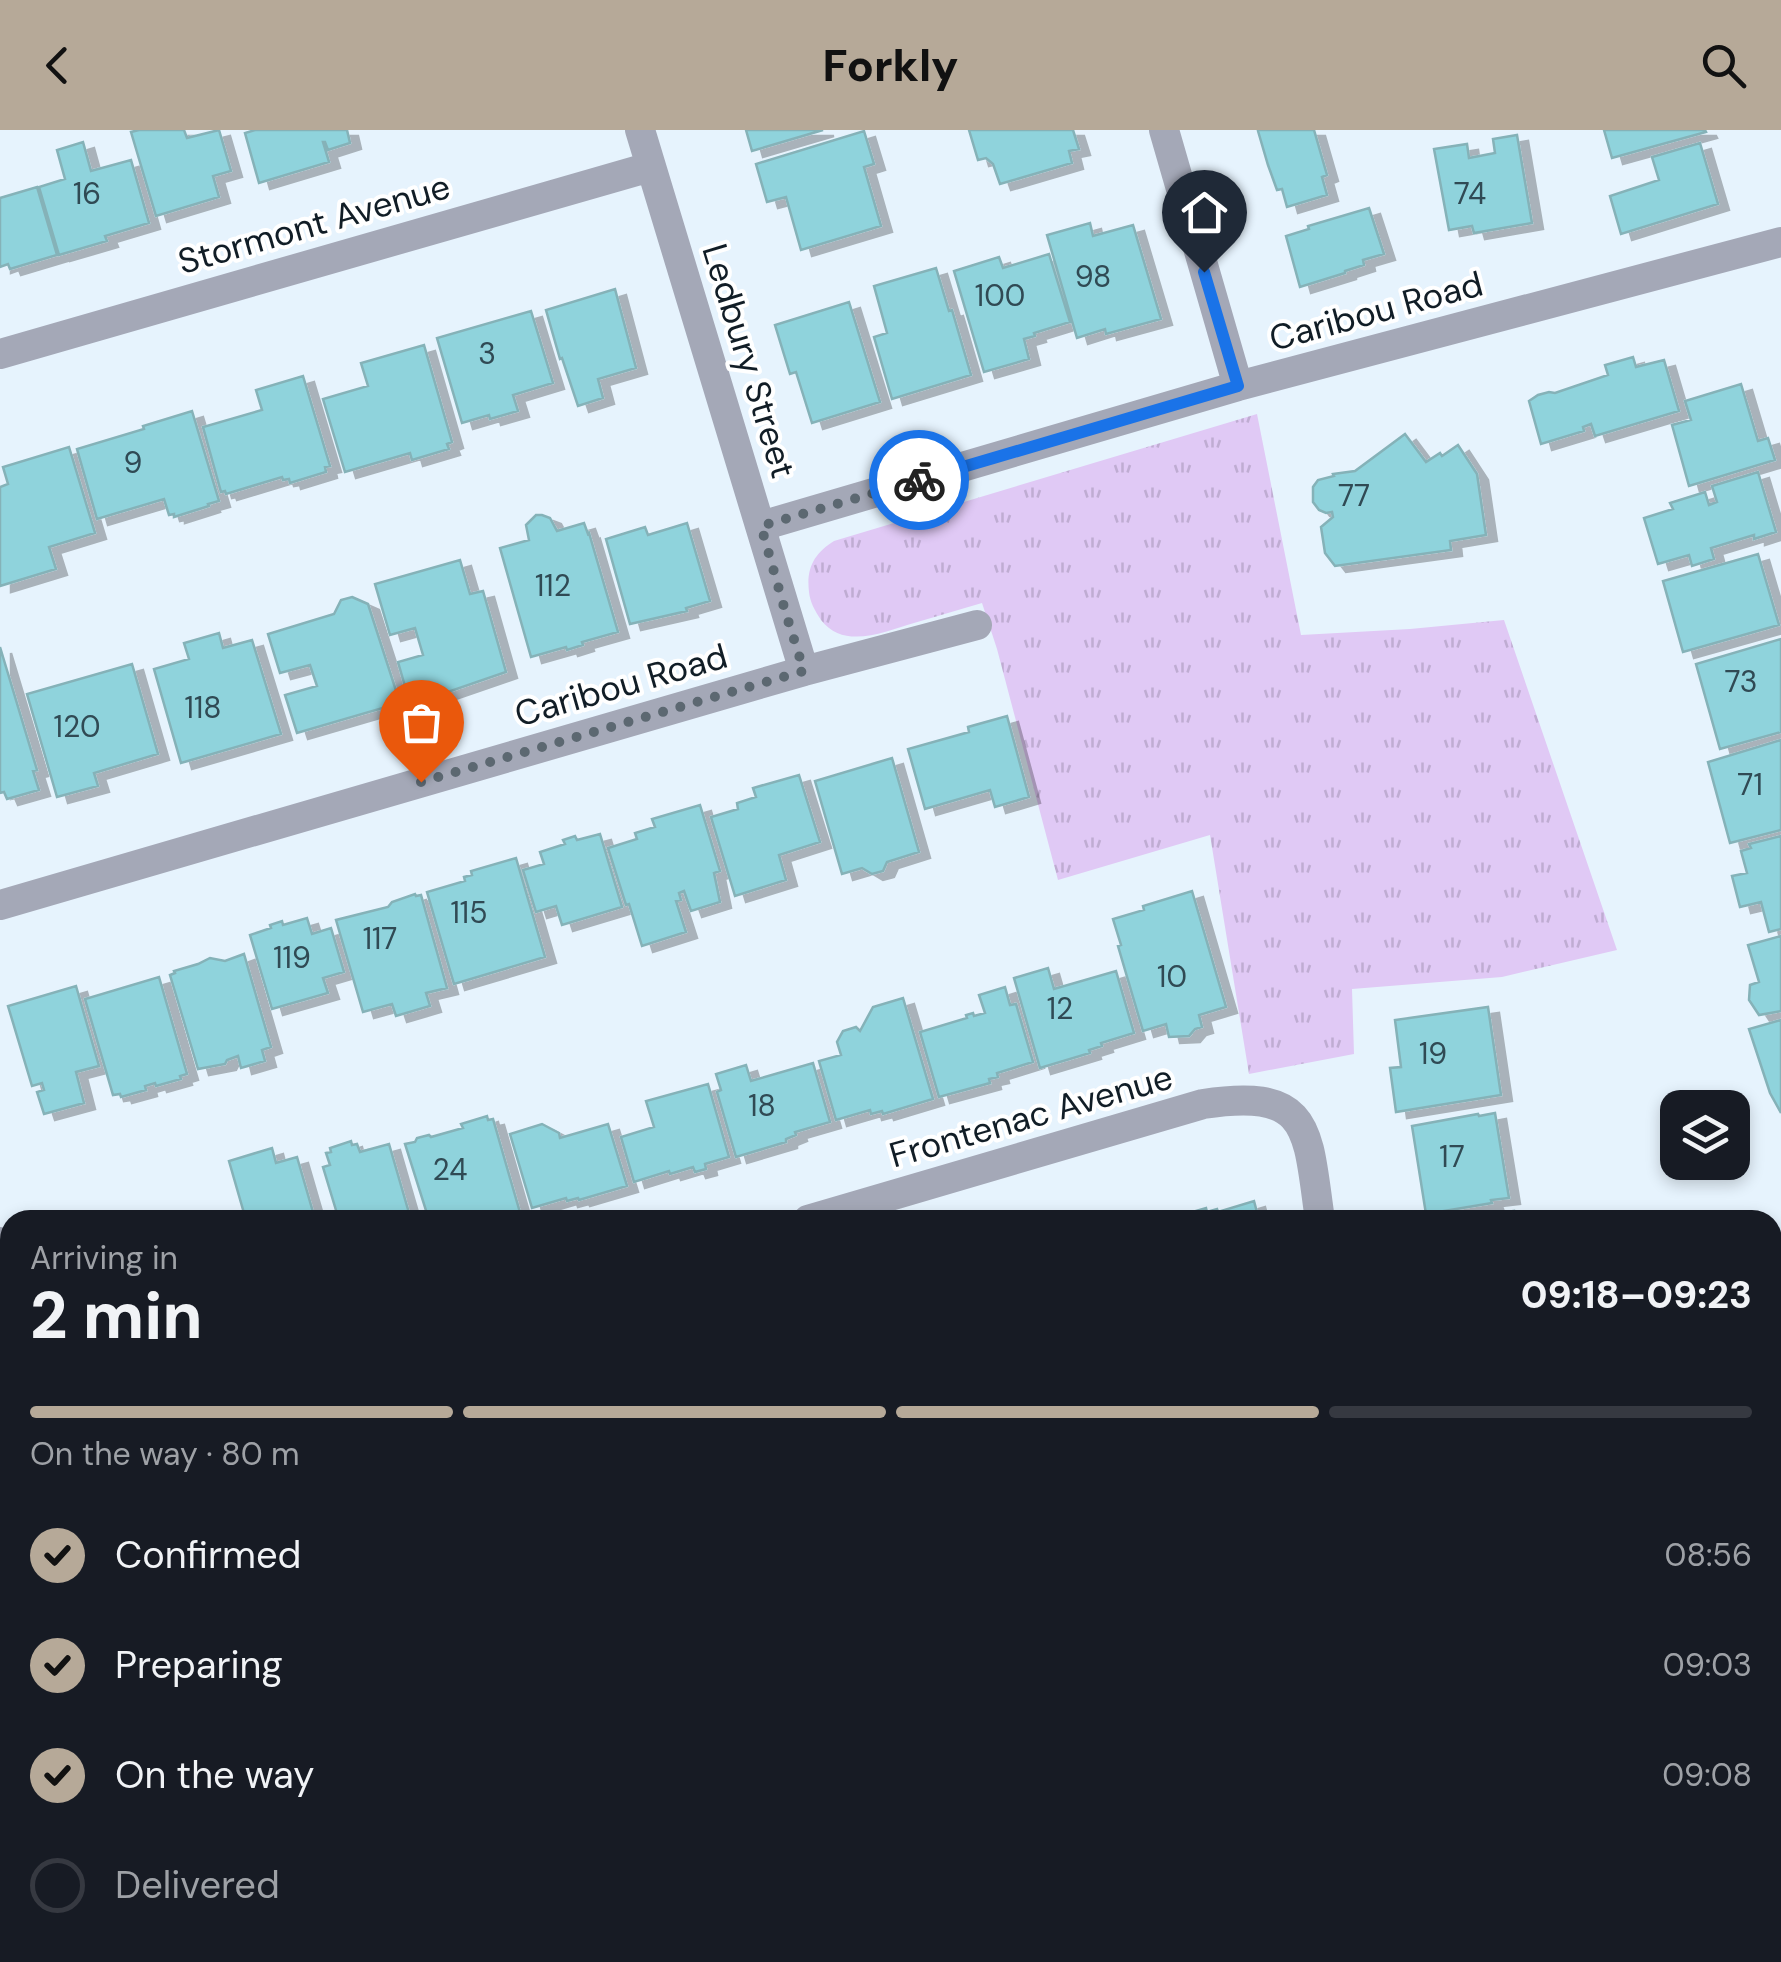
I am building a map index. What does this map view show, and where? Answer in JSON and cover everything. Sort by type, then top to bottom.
[{"type":"street","name":"Ledbury Street","points":[[640,130],[804,671]]},
{"type":"street","points":[[1164,130],[1238,386]]},
{"type":"street","name":"Stormont Avenue","points":[[0,354],[650,167]]},
{"type":"street","name":"Caribou Road","points":[[761,526],[1238,386],[1781,242]]},
{"type":"street","name":"Caribou Road","points":[[0,905],[804,671],[976,625]]},
{"type":"street","name":"Frontenac Avenue","points":[[842,1210],[1204,1104],[1232,1100],[1278,1104],[1292,1114],[1304,1130],[1319,1210]]},
{"type":"green space","points":[[1257,414],[1301,635],[1504,620],[1617,950],[1502,977],[1352,989],[1354,1054],[1249,1074],[1210,835],[1058,880],[982,603],[877,634],[853,637],[830,629],[821,620],[808,583],[813,562],[834,541]]},
{"type":"building","points":[[184,130],[187,138],[219,130],[231,171],[213,176],[219,197],[156,216],[131,132]]},
{"type":"building","points":[[347,130],[350,143],[328,150],[323,142],[329,162],[259,183],[245,133]]},
{"type":"building","points":[[746,130],[823,130],[752,151]]},
{"type":"building","points":[[969,130],[1073,130],[1079,149],[1069,151],[1072,163],[1000,184],[993,164],[986,158],[978,160]]},
{"type":"building","points":[[1260,130],[1314,130],[1327,175],[1322,177],[1327,195],[1287,207],[1268,165]]},
{"type":"building","points":[[1604,130],[1705,130],[1706,132],[1612,158]]},
{"type":"building","points":[[864,131],[874,164],[864,167],[881,226],[801,250],[786,197],[767,202],[756,164]]},
{"type":"building","points":[[1517,135],[1532,223],[1474,233],[1472,226],[1449,230],[1434,149],[1467,144],[1469,158],[1495,153],[1493,139]]},
{"type":"building","points":[[83,142],[91,171],[131,160],[149,223],[59,255],[39,187],[65,179],[57,150]]},
{"type":"building","points":[[1700,143],[1718,204],[1621,234],[1610,196],[1659,180],[1652,157]]},
{"type":"building","points":[[37,187],[57,255],[10,269],[8,264],[0,267],[0,198]]},
{"type":"building","points":[[1369,208],[1384,254],[1363,260],[1364,265],[1345,273],[1300,287],[1286,236]]},
{"type":"building","points":[[1090,223],[1093,236],[1133,225],[1161,319],[1077,338],[1047,235]]},
{"type":"building","points":[[1049,254],[1070,322],[1024,339],[1029,359],[984,372],[954,271],[999,257],[1003,268]]},
{"type":"building","points":[[936,268],[971,375],[892,399],[874,337],[887,333],[874,286]]},
{"type":"building","points":[[615,289],[636,368],[598,379],[603,398],[578,406],[546,310]]},
{"type":"building","points":[[849,302],[880,402],[812,423],[796,372],[790,374],[775,325]]},
{"type":"building","points":[[531,311],[553,383],[513,395],[518,411],[462,423],[437,338]]},
{"type":"building","points":[[424,345],[452,442],[447,444],[449,449],[412,460],[410,453],[345,472],[323,399],[368,386],[361,363]]},
{"type":"building","points":[[1633,357],[1636,367],[1664,360],[1679,411],[1595,436],[1591,424],[1583,427],[1584,431],[1541,444],[1529,401],[1608,375],[1605,365]]},
{"type":"building","points":[[303,376],[330,466],[325,467],[326,472],[290,483],[282,477],[226,494],[221,492],[203,427],[262,410],[256,390]]},
{"type":"building","points":[[1741,384],[1758,441],[1768,438],[1775,460],[1689,486],[1672,425],[1691,420],[1685,401]]},
{"type":"building","points":[[192,411],[219,501],[174,517],[169,515],[164,499],[97,519],[77,449]]},
{"type":"building","points":[[1405,434],[1426,462],[1458,445],[1477,474],[1486,535],[1450,541],[1451,550],[1335,566],[1325,553],[1321,527],[1333,517],[1332,512],[1319,510],[1313,502],[1313,487],[1318,480],[1333,474],[1355,471]]},
{"type":"building","points":[[69,447],[95,533],[49,547],[56,569],[0,586],[0,487],[8,484],[3,467]]},
{"type":"building","points":[[1758,472],[1776,532],[1711,548],[1714,559],[1692,566],[1689,555],[1658,564],[1644,518],[1673,509],[1670,503],[1705,492],[1709,505],[1717,502],[1712,486]]},
{"type":"building","points":[[536,515],[550,518],[557,531],[584,523],[618,632],[567,650],[566,647],[531,657],[500,548],[529,540],[526,525]]},
{"type":"building","points":[[687,523],[710,601],[686,608],[687,611],[630,624],[606,539],[645,527],[648,535]]},
{"type":"building","points":[[1758,554],[1779,625],[1683,652],[1663,581]]},
{"type":"building","points":[[460,560],[470,594],[483,591],[506,672],[445,693],[409,700],[398,662],[423,655],[415,628],[390,635],[375,584]]},
{"type":"building","points":[[352,597],[368,604],[400,703],[297,733],[285,695],[317,686],[310,665],[280,673],[268,634],[334,614],[341,600]]},
{"type":"building","points":[[219,633],[223,648],[252,640],[281,734],[181,763],[154,669],[189,659],[184,643]]},
{"type":"building","points":[[1781,639],[1781,732],[1720,749],[1696,664]]},
{"type":"building","points":[[0,647],[37,770],[33,771],[39,790],[7,799],[4,792],[0,793]]},
{"type":"building","points":[[132,664],[158,754],[94,773],[98,786],[57,797],[27,694]]},
{"type":"building","points":[[1007,716],[1029,797],[995,807],[990,790],[925,809],[908,749],[969,732],[968,727]]},
{"type":"building","points":[[1781,740],[1781,830],[1730,843],[1708,762]]},
{"type":"building","points":[[892,758],[919,852],[887,862],[883,871],[872,874],[862,868],[842,874],[815,781]]},
{"type":"building","points":[[799,775],[820,842],[779,855],[786,880],[735,896],[711,817],[738,809],[737,803],[756,797],[753,788]]},
{"type":"building","points":[[700,805],[720,871],[714,873],[720,902],[691,911],[684,891],[679,893],[681,900],[676,901],[686,932],[642,946],[608,848],[637,839],[635,833],[655,827],[652,819]]},
{"type":"building","points":[[600,834],[622,907],[562,925],[556,906],[536,912],[523,870],[544,864],[540,852],[565,844],[563,840]]},
{"type":"building","points":[[1781,836],[1781,929],[1769,932],[1761,902],[1740,907],[1732,876],[1747,873],[1741,851],[1751,848],[1749,844]]},
{"type":"building","points":[[516,858],[545,957],[454,984],[427,892],[465,881],[471,871]]},
{"type":"building","points":[[1192,891],[1226,1007],[1199,1015],[1202,1027],[1189,1036],[1169,1037],[1166,1024],[1143,1031],[1113,919]]},
{"type":"building","points":[[421,895],[447,988],[426,993],[430,1006],[396,1016],[392,1004],[363,1012],[336,920],[388,907]]},
{"type":"building","points":[[307,918],[312,934],[331,928],[344,972],[323,978],[328,993],[272,1009],[250,935],[282,921],[283,925]]},
{"type":"building","points":[[1781,936],[1781,1011],[1759,1015],[1749,1000],[1750,985],[1759,982],[1748,945]]},
{"type":"building","points":[[244,954],[271,1047],[262,1050],[265,1061],[241,1068],[238,1056],[225,1064],[198,1069],[170,975],[210,958],[225,961]]},
{"type":"building","points":[[1048,968],[1054,989],[1116,971],[1134,1033],[1101,1043],[1090,1053],[1040,1068],[1014,978]]},
{"type":"building","points":[[159,977],[187,1074],[181,1079],[145,1086],[146,1090],[121,1097],[113,1095],[85,999]]},
{"type":"building","points":[[76,986],[99,1066],[76,1072],[84,1103],[44,1114],[37,1092],[44,1090],[42,1083],[32,1086],[8,1006]]},
{"type":"building","points":[[1005,987],[1010,1005],[1016,1004],[1033,1062],[997,1073],[998,1077],[989,1079],[990,1083],[939,1097],[920,1032],[967,1018],[966,1015],[985,1013],[979,995]]},
{"type":"building","points":[[903,998],[933,1099],[883,1114],[871,1114],[870,1110],[836,1120],[819,1061],[841,1055],[837,1042],[843,1031],[856,1027],[860,1031],[873,1007]]},
{"type":"building","points":[[1488,1007],[1501,1095],[1396,1112],[1390,1068],[1401,1067],[1395,1020]]},
{"type":"building","points":[[1781,1020],[1781,1113],[1770,1093],[1749,1029]]},
{"type":"building","points":[[813,1063],[830,1122],[795,1132],[786,1142],[736,1157],[717,1092],[721,1090],[716,1074],[746,1065],[751,1081]]},
{"type":"building","points":[[708,1084],[729,1157],[705,1164],[706,1169],[695,1172],[693,1167],[634,1182],[621,1137],[654,1127],[646,1101]]},
{"type":"building","points":[[1495,1113],[1509,1198],[1450,1210],[1425,1210],[1412,1126]]},
{"type":"building","points":[[487,1116],[488,1120],[493,1119],[519,1210],[426,1210],[405,1144],[463,1128],[461,1124]]},
{"type":"building","points":[[542,1124],[559,1133],[560,1138],[608,1124],[627,1186],[532,1208],[510,1134]]},
{"type":"building","points":[[351,1141],[360,1152],[389,1144],[408,1210],[336,1210],[323,1167],[330,1165],[326,1153],[331,1152],[330,1148]]},
{"type":"building","points":[[272,1148],[276,1163],[297,1157],[312,1210],[243,1210],[229,1161]]},
{"type":"building","points":[[1254,1201],[1256,1210],[1225,1210]]},
{"type":"way so far","points":[[421,782],[804,671],[761,526],[919,480]]},
{"type":"route","points":[[919,480],[1238,386],[1204,272]]}]
